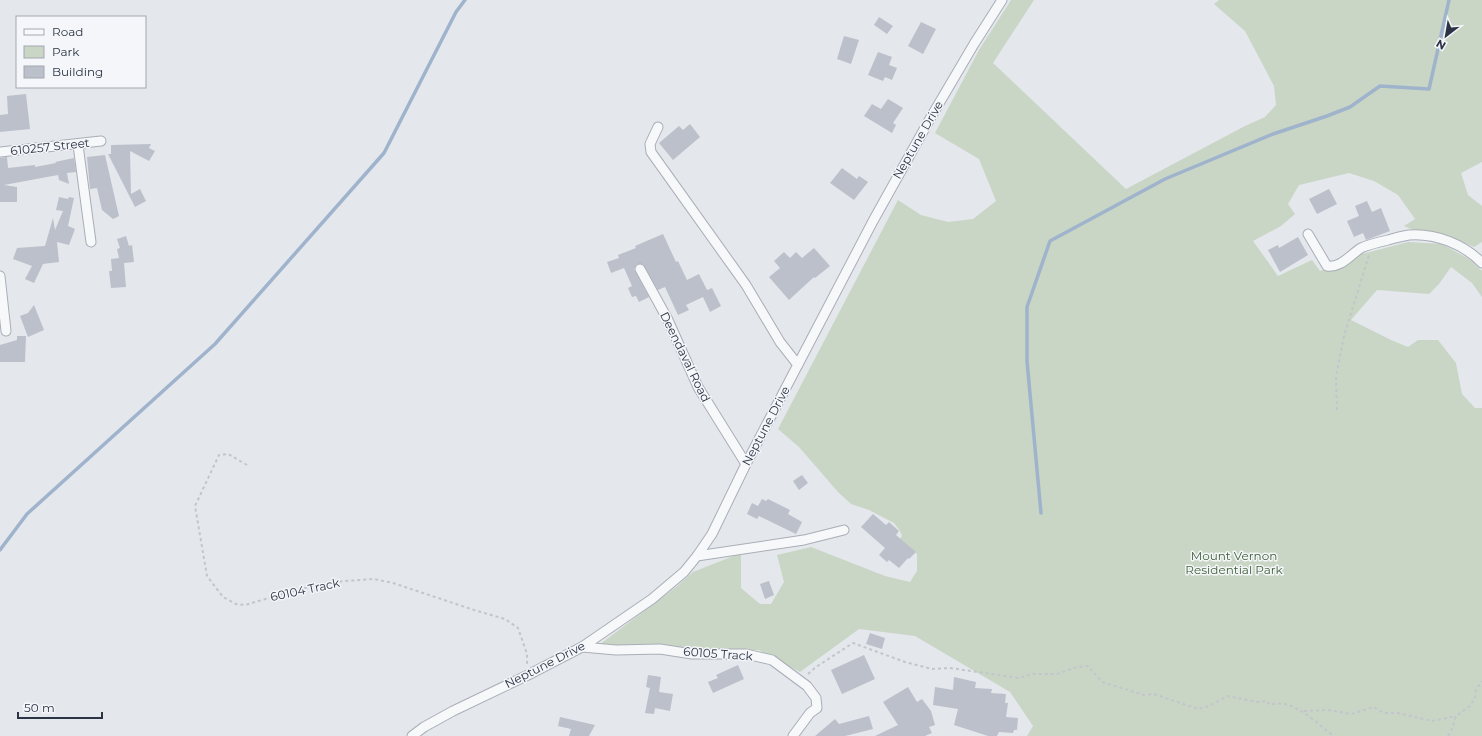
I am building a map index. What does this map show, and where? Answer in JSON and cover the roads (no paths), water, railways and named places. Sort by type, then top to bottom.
[{"type":"street","name":"Neptune Drive","points":[[412,736],[453,710],[528,675],[582,647],[652,599],[684,572],[697,556],[712,534],[746,464],[873,221],[931,117],[1002,0]]},
{"type":"street","points":[[658,127],[650,144],[651,152],[746,285],[780,342],[798,365]]},
{"type":"street","name":"610257 Street","points":[[0,152],[78,145],[101,141]]},
{"type":"street","points":[[78,145],[91,242]]},
{"type":"street","points":[[1308,234],[1323,262],[1327,266],[1333,267],[1361,248],[1374,243],[1410,235],[1439,238],[1461,246],[1482,262]]},
{"type":"street","name":"Deendaval Road","points":[[640,268],[668,320],[698,387],[746,464]]},
{"type":"street","points":[[0,276],[6,331]]},
{"type":"street","points":[[697,556],[804,540],[844,530]]},
{"type":"street","name":"60105 Track","points":[[582,647],[616,650],[660,649],[692,654],[746,654],[772,660],[807,686],[816,698],[816,708],[810,713],[793,736]]},
{"type":"waterway","points":[[0,550],[27,514],[215,344],[384,153],[456,12],[465,0]]},
{"type":"waterway","points":[[1041,513],[1027,361],[1027,307],[1050,241],[1165,179],[1273,134],[1350,107],[1380,86],[1429,89],[1449,0]]},
{"type":"park label","name":"Mount Vernon Residential Park","points":[[1234,563]]}]
